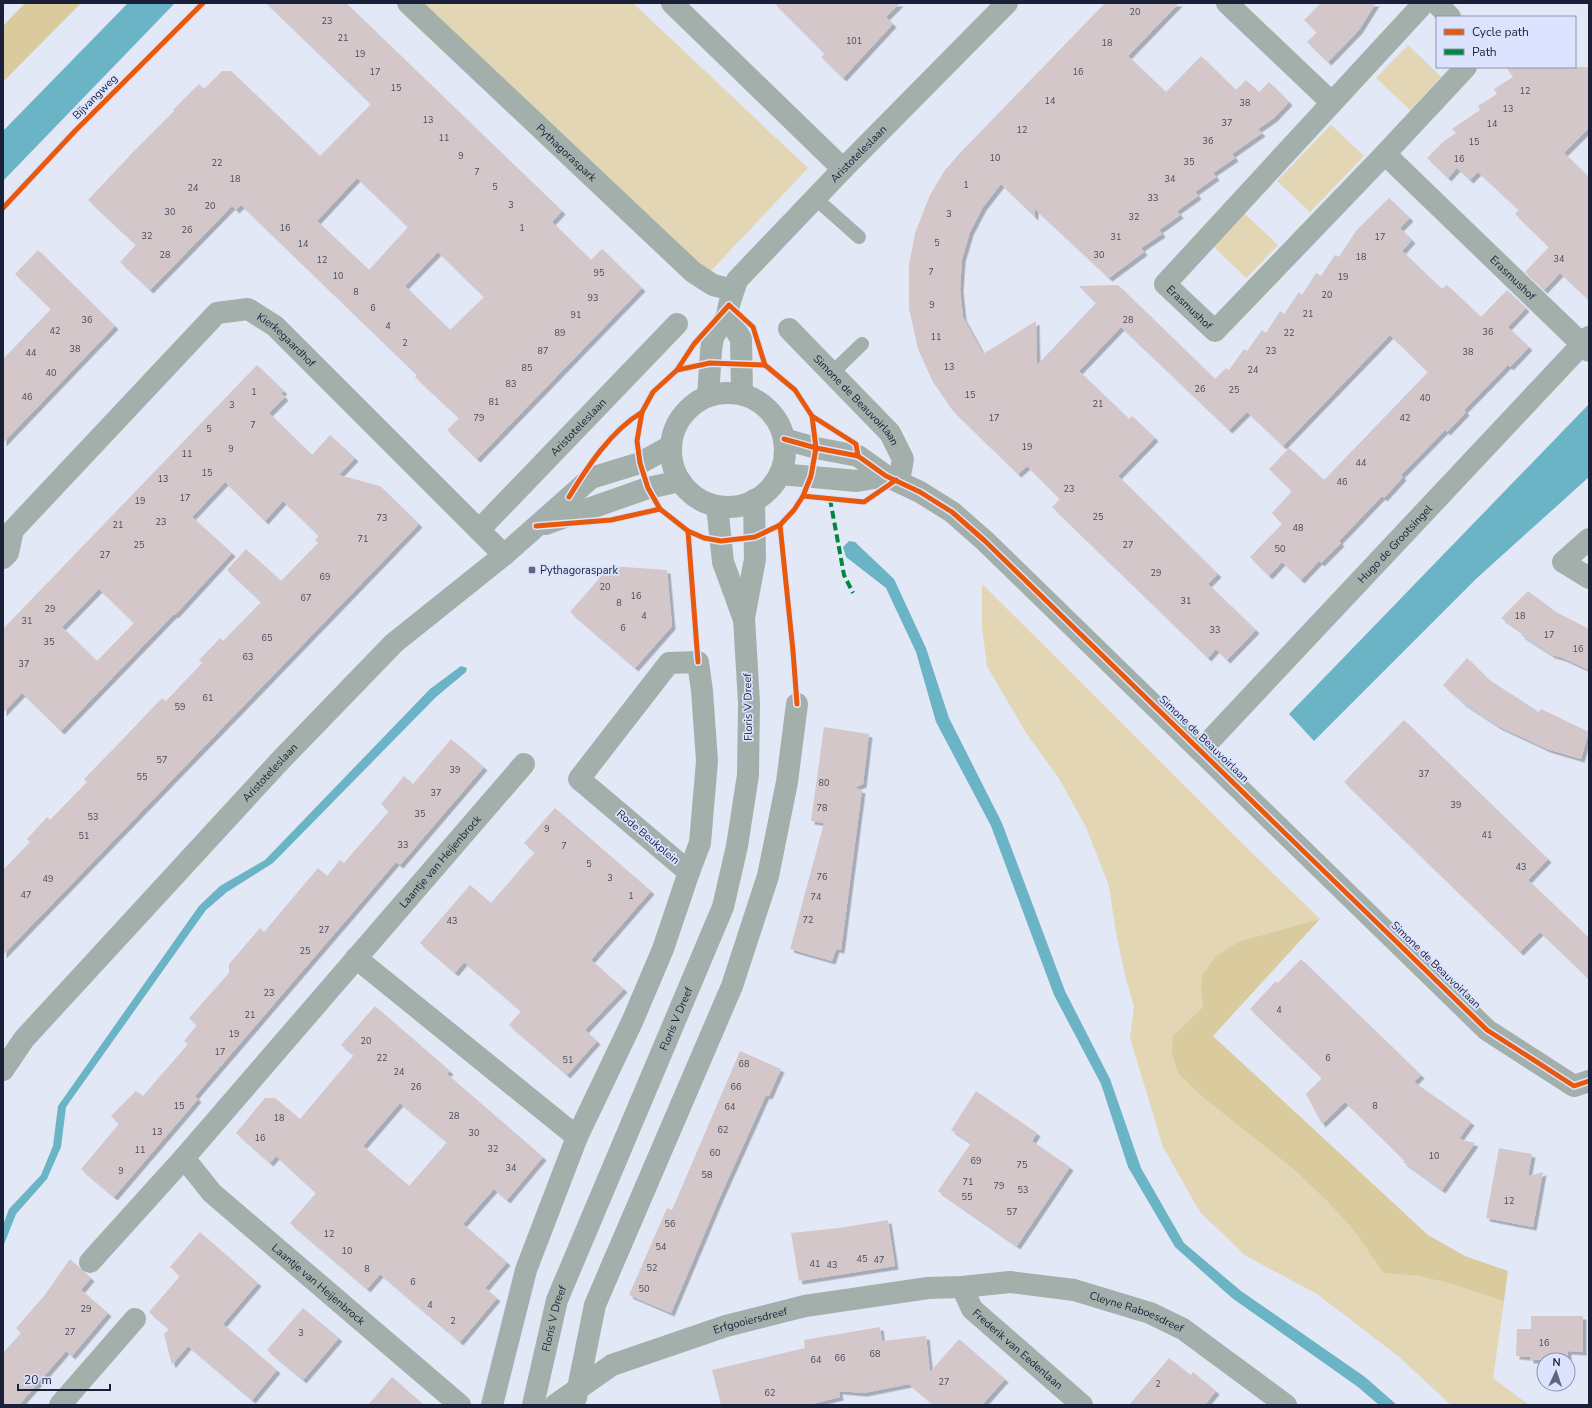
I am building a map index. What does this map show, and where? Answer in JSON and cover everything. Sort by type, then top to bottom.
[{"type":"street","name":"Pythagoraspark","points":[[408,3],[693,272],[713,285],[733,290]]},
{"type":"street","points":[[672,3],[843,169]]},
{"type":"street","name":"Aristoteleslaan","points":[[708,396],[713,336],[727,316],[737,280],[843,169],[1007,3]]},
{"type":"street","points":[[1227,3],[1332,102]]},
{"type":"street","name":"Erasmushof","points":[[1424,3],[1164,284],[1215,332],[1465,68]]},
{"type":"street","points":[[1436,3],[1449,16]]},
{"type":"street","name":"Erasmushof","points":[[1385,154],[1587,344]]},
{"type":"street","name":"Kierkegaardhof","points":[[3,558],[8,553],[8,527],[218,313],[248,308],[275,326],[504,555]]},
{"type":"street","points":[[727,316],[741,339],[742,394]]},
{"type":"street","name":"Aristoteleslaan","points":[[479,530],[677,324]]},
{"type":"street","name":"Simone de Beauvoirlaan","points":[[789,329],[890,433],[903,459],[893,478]]},
{"type":"street","name":"Hugo de Grootsingel","points":[[1201,750],[1587,344]]},
{"type":"street","points":[[725,393],[742,394],[752,398],[769,411],[776,419],[784,439],[785,457],[780,474],[769,489],[754,500],[736,506],[717,506],[696,497],[687,490],[680,481],[672,464],[671,446],[674,430],[682,416],[694,404],[708,396],[725,393]]},
{"type":"street","name":"Simone de Beauvoirlaan","points":[[784,439],[816,448],[858,456],[952,512],[985,541],[1201,750],[1487,1030],[1574,1086],[1589,1081]]},
{"type":"street","name":"Aristoteleslaan","points":[[3,1070],[24,1039],[278,762],[394,643],[504,555],[591,478],[640,463],[671,446]]},
{"type":"street","points":[[780,474],[857,481],[893,478]]},
{"type":"street","name":"Aristoteleslaan","points":[[536,526],[648,488],[680,481]]},
{"type":"street","name":"Floris V Dreef","points":[[533,1405],[557,1300],[723,907],[737,846],[748,775],[749,703],[744,618],[755,560],[754,500]]},
{"type":"street","name":"Floris V Dreef","points":[[717,506],[723,562],[744,618]]},
{"type":"street","points":[[1589,539],[1563,562],[1589,578]]},
{"type":"street","name":"Rode Beukplein","points":[[698,662],[702,691],[707,761],[700,843],[689,872],[579,779],[669,663],[698,662]]},
{"type":"street","points":[[576,1397],[595,1305],[732,986],[768,876],[787,782],[796,704]]},
{"type":"street","name":"Laantje van Heijenbrock","points":[[90,1262],[184,1158],[524,764]]},
{"type":"street","points":[[492,1405],[526,1270],[577,1137],[632,1022],[663,949],[689,872]]},
{"type":"street","points":[[356,958],[577,1137]]},
{"type":"street","name":"Aristoteleslaan","points":[[3,1051],[24,1039]]},
{"type":"street","name":"Laantje van Heijenbrock","points":[[184,1158],[212,1193],[460,1405]]},
{"type":"street","name":"Cleyne Raboesdreef","points":[[962,1287],[1010,1282],[1074,1290],[1150,1313],[1184,1329],[1286,1405]]},
{"type":"street","name":"Erfgooiersdreef","points":[[555,1405],[576,1397],[612,1365],[726,1326],[805,1306],[928,1288],[962,1287]]},
{"type":"street","name":"Frederik van Eedenlaan","points":[[962,1287],[972,1309],[1082,1405]]},
{"type":"street","points":[[60,1405],[134,1319]]},
{"type":"lane","points":[[816,198],[859,237]]},
{"type":"lane","points":[[832,372],[862,344]]},
{"type":"shaded area","points":[[25,3],[81,3],[3,82],[3,26]]},
{"type":"shaded area","points":[[421,3],[633,3],[808,168],[708,274]]},
{"type":"shaded area","points":[[1408,45],[1441,77],[1410,110],[1376,78]]},
{"type":"shaded area","points":[[1331,125],[1364,156],[1310,212],[1277,181]]},
{"type":"shaded area","points":[[1244,213],[1278,245],[1246,278],[1213,246]]},
{"type":"shaded area","points":[[982,584],[1320,919],[1240,941],[1201,993],[1203,1007],[1173,1036],[1206,1100],[1291,1167],[1327,1201],[1356,1233],[1383,1273],[1419,1276],[1448,1283],[1504,1301],[1493,1378],[1529,1405],[1451,1405],[1398,1356],[1317,1294],[1246,1256],[1200,1212],[1163,1147],[1130,1038],[1134,1006],[1126,979],[1116,933],[1109,886],[1086,827],[1058,777],[1026,733],[987,666],[982,627]]},
{"type":"shaded area","points":[[1320,919],[1213,1036],[1428,1235],[1465,1256],[1508,1271],[1504,1301],[1448,1283],[1419,1276],[1383,1273],[1356,1233],[1327,1201],[1291,1167],[1206,1100],[1178,1073],[1172,1053],[1173,1036],[1203,1007],[1201,993],[1202,976],[1216,956],[1240,941]]},
{"type":"water","points":[[128,3],[175,3],[3,181],[3,131]]},
{"type":"water","points":[[1589,404],[1589,477],[1477,578],[1314,741],[1289,714]]},
{"type":"water","points":[[849,541],[855,542],[894,579],[926,648],[949,718],[1002,823],[1065,991],[1110,1079],[1141,1168],[1184,1243],[1241,1291],[1365,1377],[1397,1405],[1379,1405],[1358,1387],[1232,1298],[1175,1247],[1128,1167],[1101,1084],[1054,995],[991,826],[936,722],[916,652],[886,588],[846,557],[843,547]]},
{"type":"water","points":[[461,666],[467,668],[466,672],[436,697],[273,863],[227,892],[206,910],[66,1107],[61,1147],[47,1179],[16,1214],[3,1247],[3,1225],[9,1209],[41,1175],[53,1146],[58,1106],[199,906],[220,886],[265,860],[430,689]]},
{"type":"building","points":[[266,3],[346,3],[562,211],[552,222],[591,260],[602,249],[642,288],[477,459],[447,430],[459,418],[415,377],[417,375],[241,205],[236,210],[232,206],[150,290],[120,262],[136,245],[88,200],[199,84],[204,89],[222,71],[231,71],[320,156],[371,104]],"holes":[[[357,178],[408,227],[369,270],[317,221]],[[438,252],[484,297],[450,330],[405,286]]]},
{"type":"building","points":[[774,3],[900,3],[886,17],[893,24],[843,78],[821,57],[825,54]]},
{"type":"building","points":[[1105,3],[1179,3],[1128,56],[1166,92],[1201,56],[1236,90],[1246,80],[1259,92],[1269,82],[1289,102],[1274,118],[1258,129],[1262,133],[1232,154],[1235,158],[1213,173],[1216,177],[1195,192],[1198,196],[1177,211],[1180,215],[1159,230],[1162,234],[1141,248],[1144,252],[1109,278],[1035,209],[1035,217],[1001,184],[983,207],[970,232],[962,259],[960,289],[963,317],[983,354],[1036,321],[1037,365],[1096,303],[1079,286],[1118,285],[1215,379],[1226,368],[1229,370],[1244,349],[1247,351],[1262,330],[1266,333],[1280,311],[1284,314],[1299,292],[1302,295],[1316,273],[1321,276],[1335,255],[1339,257],[1356,231],[1389,198],[1410,218],[1400,228],[1412,240],[1402,251],[1442,289],[1447,285],[1481,317],[1507,290],[1526,308],[1508,327],[1529,347],[1510,367],[1508,365],[1464,410],[1466,412],[1447,432],[1445,430],[1401,475],[1403,477],[1384,498],[1382,496],[1339,541],[1341,543],[1321,563],[1319,561],[1301,580],[1282,562],[1269,576],[1250,557],[1282,524],[1272,513],[1292,491],[1269,469],[1289,448],[1324,480],[1428,372],[1390,335],[1283,446],[1247,412],[1229,430],[1121,327],[1079,371],[1129,419],[1132,416],[1155,438],[1118,476],[1218,574],[1208,584],[1256,630],[1227,660],[1216,649],[1208,658],[1052,507],[1060,499],[1027,466],[1018,474],[953,411],[933,382],[918,349],[909,309],[909,265],[915,233],[930,195],[945,170]]},
{"type":"building","points":[[1321,3],[1376,3],[1359,30],[1328,62],[1307,42],[1317,32],[1304,20]]},
{"type":"building","points":[[1589,67],[1589,128],[1564,153],[1589,177],[1589,300],[1560,273],[1544,290],[1525,272],[1549,247],[1515,214],[1519,210],[1478,172],[1470,180],[1457,168],[1448,178],[1427,158],[1444,141],[1456,133],[1452,129],[1480,110],[1478,106],[1497,94],[1494,89],[1513,77],[1507,68]]},
{"type":"building","points":[[38,250],[115,326],[3,443],[3,359],[51,309],[15,274]]},
{"type":"building","points":[[257,365],[284,391],[281,393],[285,397],[269,413],[312,455],[330,435],[355,458],[339,475],[380,486],[419,524],[3,955],[3,870],[30,842],[27,839],[47,817],[50,820],[87,782],[84,779],[162,698],[166,701],[202,663],[199,660],[220,638],[223,641],[261,602],[227,570],[246,549],[281,581],[318,543],[315,540],[319,536],[283,501],[265,521],[225,482],[192,517],[232,553],[175,615],[174,614],[171,617],[61,731],[22,693],[3,713],[3,629]],"holes":[[[99,589],[134,623],[97,661],[62,627]]]},
{"type":"building","points":[[610,566],[667,570],[672,626],[635,668],[570,612]]},
{"type":"building","points":[[1528,591],[1556,612],[1589,629],[1589,670],[1563,658],[1552,655],[1521,635],[1523,633],[1501,618]]},
{"type":"building","points":[[1467,658],[1488,679],[1539,712],[1541,709],[1589,732],[1581,759],[1547,749],[1498,726],[1463,703],[1443,685]]},
{"type":"building","points":[[1404,720],[1548,859],[1528,880],[1589,938],[1589,979],[1540,932],[1520,952],[1344,782]]},
{"type":"building","points":[[824,727],[869,734],[863,784],[854,788],[862,790],[841,950],[836,949],[832,961],[790,949],[824,823],[811,821]]},
{"type":"building","points":[[451,739],[484,767],[400,865],[396,862],[195,1096],[198,1099],[114,1197],[81,1169],[119,1124],[111,1116],[136,1091],[143,1096],[188,1044],[184,1041],[197,1025],[189,1018],[229,973],[229,964],[260,928],[264,932],[318,868],[327,876],[340,860],[344,863],[389,811],[381,804],[404,776],[413,784]]},
{"type":"building","points":[[555,808],[651,891],[591,960],[624,989],[585,1030],[597,1041],[567,1075],[509,1025],[521,1011],[464,962],[455,973],[420,943],[470,885],[491,903],[535,852],[524,843]]},
{"type":"building","points":[[1301,959],[1421,1075],[1414,1082],[1471,1122],[1459,1139],[1475,1143],[1442,1190],[1403,1162],[1404,1160],[1345,1102],[1322,1124],[1306,1094],[1322,1078],[1250,1009],[1276,981],[1278,983]]},
{"type":"building","points":[[375,1006],[450,1071],[447,1074],[543,1157],[507,1200],[494,1189],[463,1224],[507,1262],[485,1288],[497,1298],[460,1342],[380,1274],[367,1289],[290,1223],[316,1193],[276,1156],[270,1163],[236,1133],[265,1098],[275,1098],[300,1119],[354,1055],[341,1045]],"holes":[[[400,1103],[447,1142],[409,1186],[363,1146]]]},
{"type":"building","points":[[740,1051],[781,1069],[769,1096],[766,1095],[720,1197],[671,1313],[629,1295],[667,1208],[672,1210]]},
{"type":"building","points":[[976,1091],[1037,1133],[1032,1141],[1070,1167],[1017,1246],[938,1191],[971,1143],[951,1130]]},
{"type":"building","points":[[1499,1148],[1532,1154],[1528,1176],[1543,1172],[1533,1227],[1486,1218]]},
{"type":"building","points":[[888,1220],[895,1266],[799,1281],[791,1233],[839,1228]]},
{"type":"building","points":[[200,1232],[258,1283],[223,1324],[277,1370],[252,1400],[188,1346],[172,1365],[164,1334],[169,1329],[149,1312],[180,1276],[170,1267]]},
{"type":"building","points":[[70,1259],[91,1278],[81,1290],[108,1313],[72,1356],[66,1351],[19,1405],[3,1405],[3,1353],[21,1333],[16,1328],[44,1296]]},
{"type":"building","points":[[303,1308],[339,1338],[303,1380],[267,1350]]},
{"type":"building","points":[[1531,1316],[1583,1316],[1583,1352],[1536,1352],[1536,1360],[1530,1360],[1530,1357],[1516,1356],[1517,1329],[1531,1329]]},
{"type":"building","points":[[880,1327],[882,1341],[926,1336],[930,1372],[959,1339],[1005,1379],[982,1405],[934,1405],[909,1384],[864,1393],[839,1391],[840,1397],[808,1405],[721,1405],[712,1370],[805,1348],[804,1340]]},
{"type":"building","points":[[1169,1358],[1191,1375],[1193,1372],[1216,1391],[1205,1405],[1129,1405]]},
{"type":"building","points":[[392,1377],[424,1405],[368,1405]]},
{"type":"marked path","points":[[830,499],[844,575],[853,593]]},
{"type":"cycle path","name":"Bijvangweg","points":[[3,208],[75,131],[203,3]]},
{"type":"cycle path","points":[[677,370],[694,344],[729,305],[753,327],[765,365]]},
{"type":"cycle path","points":[[710,363],[765,365],[795,390],[812,416],[816,448],[811,476],[803,496],[794,510],[780,525],[755,537],[721,541],[704,538],[688,531],[660,509],[648,488],[640,463],[637,441],[642,412],[653,392],[677,370],[710,363]]},
{"type":"cycle path","points":[[569,497],[601,450],[620,429],[642,412]]},
{"type":"cycle path","points":[[812,416],[856,444],[858,456]]},
{"type":"cycle path","points":[[784,439],[816,448],[858,456],[886,476],[920,492],[952,512],[985,541],[1487,1030],[1574,1086],[1589,1081]]},
{"type":"cycle path","points":[[803,496],[864,502],[896,480]]},
{"type":"cycle path","points":[[536,526],[611,520],[660,509]]},
{"type":"cycle path","points":[[780,525],[797,704]]},
{"type":"cycle path","points":[[688,531],[698,662]]},
{"type":"place","name":"Pythagoraspark","points":[[532,570]]}]
